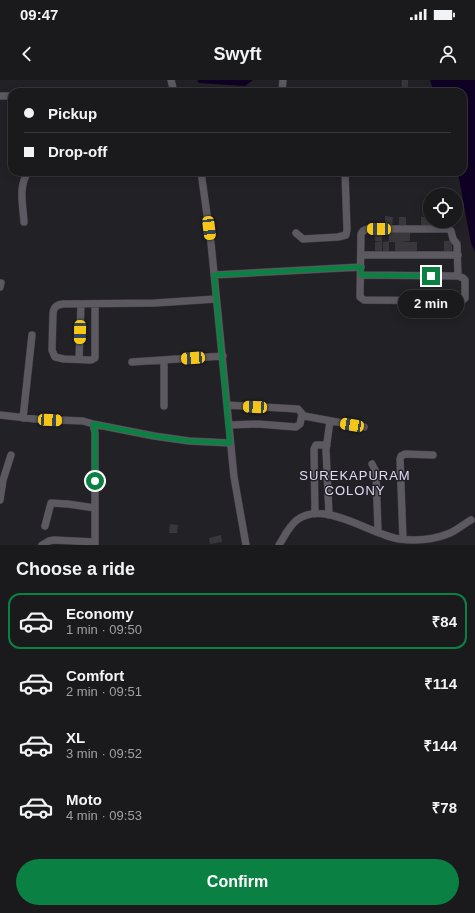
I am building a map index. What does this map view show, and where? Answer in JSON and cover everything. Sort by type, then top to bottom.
[{"type":"street","points":[[24,222],[22,188],[23,180],[26,176]]},
{"type":"street","points":[[202,176],[223,356],[230,443],[239,511],[246,545]]},
{"type":"street","points":[[296,234],[303,239],[338,237],[346,235],[345,176]]},
{"type":"street","points":[[361,275],[458,276],[464,278],[465,298],[464,300],[460,301],[362,299],[360,295],[361,234],[363,230],[366,229],[450,230],[452,238],[457,244],[458,276]]},
{"type":"street","points":[[361,255],[458,255]]},
{"type":"street","points":[[214,275],[361,267]]},
{"type":"street","points":[[95,304],[95,358],[91,360],[55,357],[52,350],[52,331],[54,308],[57,305],[63,304],[155,303],[216,299]]},
{"type":"street","points":[[79,359],[80,304]]},
{"type":"street","points":[[23,418],[32,335]]},
{"type":"street","points":[[132,362],[223,356]]},
{"type":"street","points":[[164,360],[164,406]]},
{"type":"street","points":[[227,405],[298,409],[304,416],[364,427]]},
{"type":"street","points":[[228,425],[258,424],[296,427],[300,424],[302,414]]},
{"type":"street","points":[[0,415],[23,418],[83,421],[154,436],[182,440],[230,443]]},
{"type":"street","points":[[329,515],[326,444],[330,421]]},
{"type":"street","points":[[42,545],[54,540],[95,544],[95,433],[93,424]]},
{"type":"street","points":[[315,514],[314,449],[316,445],[326,444]]},
{"type":"street","points":[[405,541],[400,459],[401,456],[405,454],[433,455]]},
{"type":"street","points":[[0,500],[1,480],[11,455]]},
{"type":"street","points":[[372,464],[376,472],[378,531]]},
{"type":"street","points":[[45,526],[51,503],[95,508]]},
{"type":"street","points":[[279,545],[293,523],[302,517],[315,514],[341,517],[405,541],[422,540],[450,533],[471,520]]},
{"type":"shaded area","points":[[197,80],[253,80],[245,86],[199,83]]},
{"type":"shaded area","points":[[430,80],[475,80],[475,252],[471,243],[463,200],[463,188],[461,188],[459,176],[467,176],[467,88],[433,88]]},
{"type":"building","points":[[402,80],[408,80],[408,88],[401,88]]},
{"type":"building","points":[[385,216],[393,217],[392,227],[385,227]]},
{"type":"building","points":[[399,217],[406,217],[406,227],[399,227]]},
{"type":"building","points":[[421,217],[423,217],[423,228],[421,228]]},
{"type":"building","points":[[374,231],[382,231],[382,242],[375,241]]},
{"type":"building","points":[[389,231],[410,232],[410,241],[400,242],[417,242],[417,252],[395,252],[395,242],[389,242]]},
{"type":"building","points":[[389,241],[389,251],[383,251],[383,242]]},
{"type":"building","points":[[444,241],[452,241],[452,253],[444,253]]},
{"type":"building","points":[[375,242],[382,242],[382,252],[375,252]]},
{"type":"building","points":[[417,302],[431,302],[430,314],[417,314]]},
{"type":"building","points":[[170,524],[178,525],[177,533],[169,533]]},
{"type":"building","points":[[221,535],[222,542],[210,544],[209,538]]},
{"type":"district","name":"SUREKAPURAM COLONY","points":[[355,482]]},
{"type":"route","points":[[95,481],[95,433],[93,424],[189,441],[230,443],[223,356],[214,275],[361,267],[361,275],[431,276]]}]
